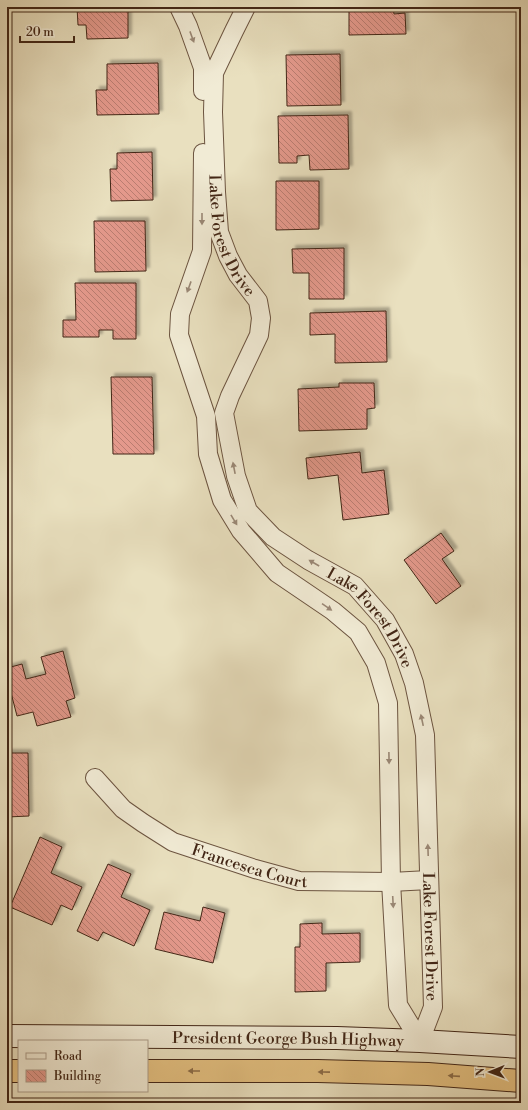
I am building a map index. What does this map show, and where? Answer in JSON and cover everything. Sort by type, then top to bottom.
[{"type":"highway","points":[[7,1071],[18,1071]]},
{"type":"highway","points":[[148,1071],[428,1074],[521,1081]]},
{"type":"main road","name":"President George Bush Highway","points":[[7,1036],[337,1038],[521,1047]]},
{"type":"street","name":"Lake Forest Drive","points":[[179,7],[188,26],[203,68],[209,163],[216,192],[219,232],[228,256],[238,275],[258,301],[261,318],[259,335],[230,396],[224,413],[236,476],[248,511],[274,537],[308,560],[355,586],[385,620],[404,654],[414,683],[425,736],[433,1007],[420,1041]]},
{"type":"street","name":"Lake Forest Drive","points":[[246,7],[214,73],[213,112],[202,251],[180,314],[179,335],[206,416],[208,454],[222,500],[241,531],[276,573],[333,611],[358,632],[376,663],[388,703],[392,882],[398,1004],[420,1041]]},
{"type":"street","points":[[248,540],[263,526]]},
{"type":"street","name":"Francesca Court","points":[[95,778],[123,809],[173,842],[255,869],[300,881],[392,882],[429,880]]},
{"type":"building","points":[[77,7],[128,7],[128,38],[87,39],[86,25],[78,25]]},
{"type":"building","points":[[349,7],[393,7],[394,14],[405,13],[406,34],[349,35]]},
{"type":"building","points":[[340,54],[341,105],[287,106],[286,55]]},
{"type":"building","points":[[158,63],[159,114],[97,115],[96,90],[107,90],[107,64]]},
{"type":"building","points":[[348,115],[349,169],[310,170],[309,155],[297,156],[297,163],[279,163],[278,116]]},
{"type":"building","points":[[152,152],[153,200],[111,201],[110,169],[117,169],[117,153]]},
{"type":"building","points":[[276,181],[319,181],[319,229],[276,230]]},
{"type":"building","points":[[94,221],[145,221],[146,271],[95,272]]},
{"type":"building","points":[[344,248],[344,299],[309,299],[309,273],[293,273],[292,249]]},
{"type":"building","points":[[75,283],[136,283],[136,339],[113,339],[113,330],[99,330],[99,337],[63,337],[63,320],[76,320]]},
{"type":"building","points":[[386,311],[387,362],[335,363],[335,334],[310,335],[310,313]]},
{"type":"building","points":[[111,377],[152,377],[154,454],[113,454]]},
{"type":"building","points":[[339,383],[374,383],[375,408],[367,409],[367,429],[299,431],[298,389],[339,387]]},
{"type":"building","points":[[360,452],[362,473],[384,470],[389,514],[343,520],[338,475],[308,479],[306,458]]},
{"type":"building","points":[[441,533],[454,551],[442,559],[461,586],[436,604],[404,560]]},
{"type":"building","points":[[63,651],[75,698],[66,701],[71,717],[37,726],[33,712],[17,716],[10,689],[7,690],[7,668],[22,664],[26,679],[46,674],[41,657]]},
{"type":"building","points":[[7,753],[28,753],[29,816],[7,817]]},
{"type":"building","points":[[40,837],[62,847],[51,873],[82,887],[72,910],[61,905],[52,925],[10,907]]},
{"type":"building","points":[[108,864],[131,874],[121,897],[150,910],[134,946],[103,932],[98,941],[77,931]]},
{"type":"building","points":[[203,907],[225,913],[213,963],[155,949],[164,912],[200,921]]},
{"type":"building","points":[[322,923],[322,934],[360,933],[360,962],[326,963],[326,991],[295,992],[295,947],[300,947],[300,924]]}]
